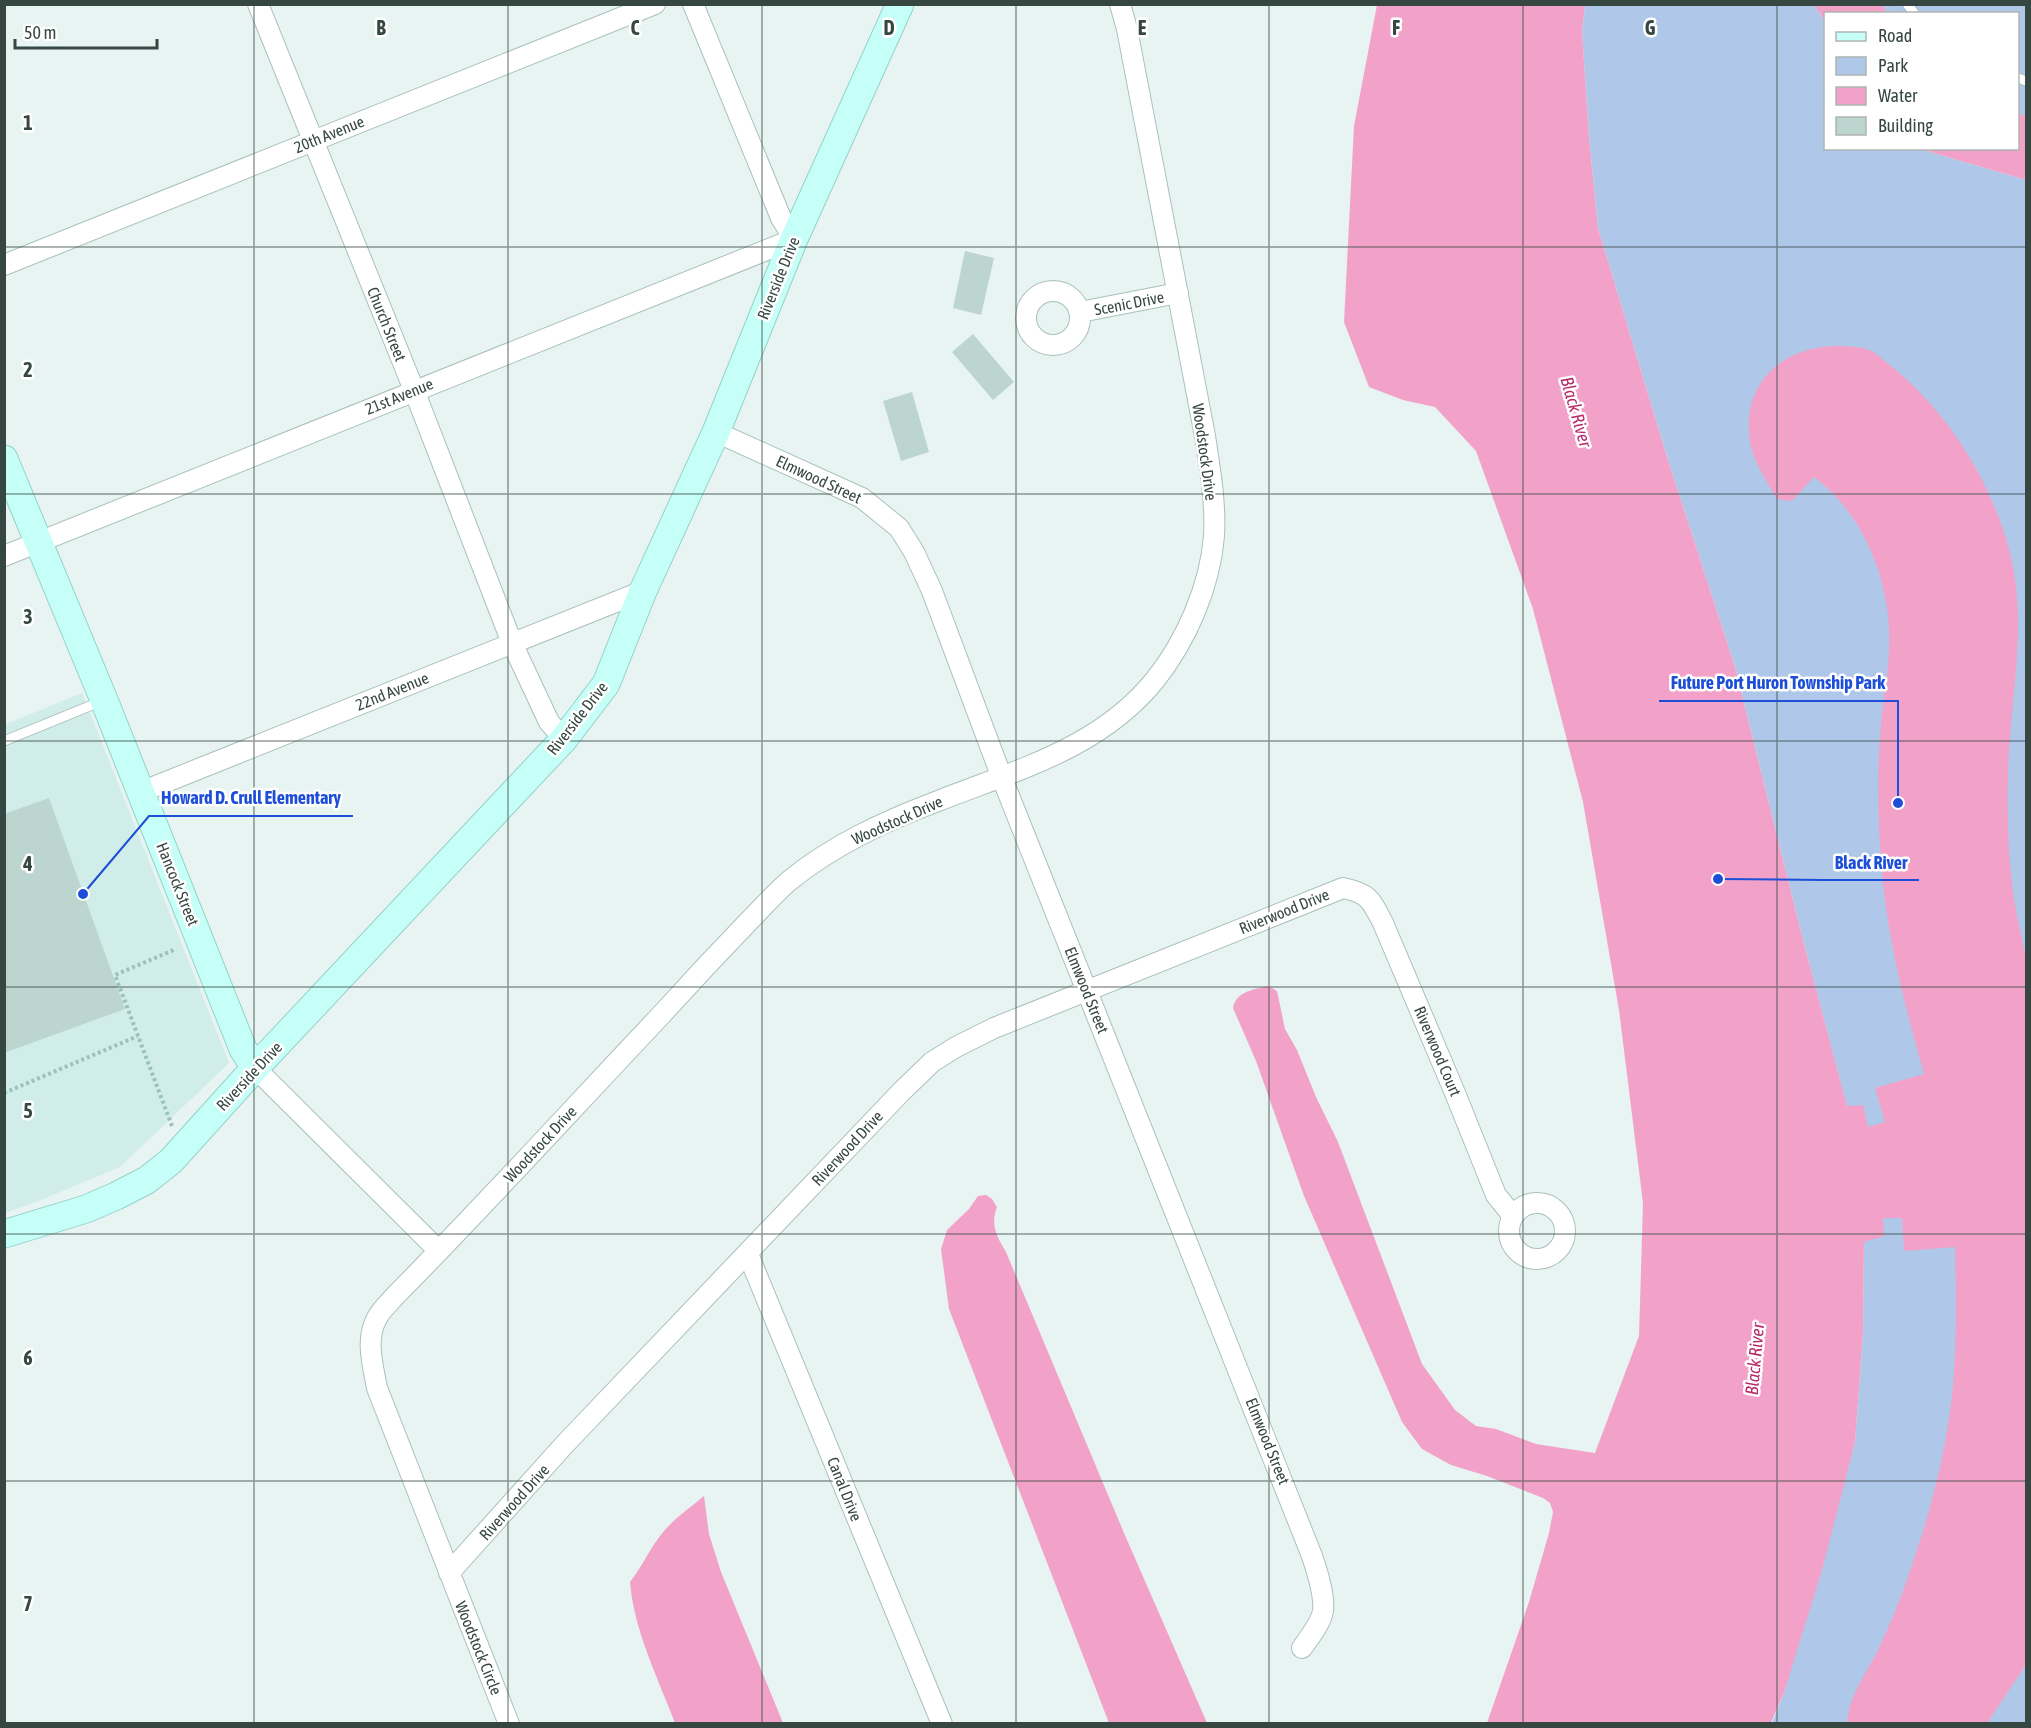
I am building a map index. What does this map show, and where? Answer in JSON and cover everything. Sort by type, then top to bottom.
[{"type":"street","name":"Church Street","points":[[258,4],[414,390],[512,643],[549,722],[564,739]]},
{"type":"street","name":"20th Avenue","points":[[4,265],[654,4]]},
{"type":"street","points":[[693,4],[781,218],[794,239]]},
{"type":"street","name":"Riverside Drive","points":[[4,1234],[86,1209],[147,1180],[171,1161],[255,1068],[564,739],[606,684],[643,591],[716,432],[794,239],[900,4]]},
{"type":"street","name":"Woodstock Drive","points":[[449,1573],[377,1388],[371,1345],[372,1331],[377,1318],[395,1296],[731,940],[791,880],[850,840],[888,821],[940,799],[1002,778],[1055,756],[1093,736],[1137,700],[1156,679],[1186,630],[1202,591],[1210,563],[1214,536],[1213,492],[1205,436],[1178,293],[1127,28],[1120,4]]},
{"type":"street","name":"21st Avenue","points":[[4,556],[794,239]]},
{"type":"street","name":"Scenic Drive","points":[[1080,312],[1178,293]]},
{"type":"street","name":"Elmwood Street","points":[[716,432],[862,498],[899,528],[914,552],[932,591],[1002,778],[1312,1556],[1320,1583],[1323,1611],[1311,1636],[1302,1648]]},
{"type":"street","name":"Hancock Street","points":[[4,459],[104,700],[243,1049],[255,1068],[439,1251]]},
{"type":"street","name":"22nd Avenue","points":[[141,792],[643,591]]},
{"type":"street","name":"Riverwood Drive","points":[[449,1573],[565,1444],[932,1062],[994,1028],[1343,888],[1358,891]]},
{"type":"street","name":"Riverwood Court","points":[[1358,891],[1370,898],[1383,923],[1496,1195],[1513,1216]]},
{"type":"street","name":"Canal Drive","points":[[748,1254],[942,1724]]},
{"type":"street","name":"Woodstock Circle","points":[[449,1573],[509,1724]]},
{"type":"lane","points":[[4,741],[104,700]]},
{"type":"path","points":[[172,1127],[115,975],[176,949]]},
{"type":"path","points":[[4,1093],[138,1036]]},
{"type":"shaded area","points":[[82,693],[229,1063],[120,1167],[5,1213],[4,725]]},
{"type":"green space","points":[[1585,5],[1814,5],[1824,20],[1824,150],[1923,150],[2026,180],[2026,1723],[1772,1723],[1784,1693],[1855,1442],[1863,1332],[1864,1246],[1860,1187],[1847,1107],[1735,667],[1667,457],[1598,228],[1582,31]]},
{"type":"green space","points":[[1883,5],[2026,5],[2026,116],[2019,113],[2019,12],[1886,12]]},
{"type":"water","points":[[1377,5],[1585,5],[1582,31],[1598,228],[1667,457],[1735,667],[1847,1106],[1863,1105],[1868,1127],[1885,1122],[1875,1088],[1924,1074],[1897,968],[1883,887],[1878,768],[1889,655],[1887,607],[1876,564],[1868,544],[1845,507],[1814,477],[1792,501],[1777,499],[1759,467],[1752,450],[1749,433],[1750,413],[1755,395],[1763,380],[1774,367],[1805,351],[1842,346],[1859,347],[1872,351],[1911,383],[1946,423],[1976,469],[1999,517],[2014,571],[2017,599],[2017,658],[2009,744],[2008,818],[2013,892],[2026,959],[2026,1665],[1987,1723],[1847,1723],[1851,1703],[1893,1617],[1921,1536],[1946,1436],[1954,1368],[1955,1247],[1904,1251],[1902,1218],[1883,1218],[1884,1236],[1864,1242],[1863,1332],[1855,1442],[1822,1570],[1784,1693],[1771,1723],[1487,1723],[1529,1602],[1549,1533],[1553,1512],[1550,1503],[1543,1498],[1487,1476],[1451,1465],[1422,1449],[1402,1422],[1304,1196],[1256,1061],[1233,1008],[1238,998],[1247,992],[1269,986],[1277,991],[1285,1029],[1297,1050],[1338,1142],[1422,1364],[1455,1410],[1476,1426],[1496,1429],[1536,1444],[1595,1453],[1639,1336],[1643,1203],[1619,1010],[1583,802],[1533,609],[1476,451],[1435,407],[1403,400],[1369,387],[1344,322],[1354,126]]},
{"type":"water","points":[[1814,5],[1883,5],[1886,12],[1824,12],[1824,20]]},
{"type":"water","points":[[2019,113],[2026,116],[2026,180],[1923,150],[2019,150]]},
{"type":"water","points":[[986,1195],[997,1207],[994,1225],[997,1236],[1006,1252],[1207,1723],[1109,1723],[949,1309],[941,1249],[947,1230],[969,1209],[978,1196]]},
{"type":"water","points":[[704,1496],[709,1534],[721,1572],[783,1723],[675,1723],[648,1654],[636,1618],[630,1582],[664,1531]]},
{"type":"building","points":[[965,251],[994,258],[981,315],[953,308]]},
{"type":"building","points":[[973,334],[1014,382],[993,400],[952,352]]},
{"type":"building","points":[[912,392],[929,452],[901,461],[883,401]]},
{"type":"building","points":[[49,798],[125,1009],[4,1053],[4,814]]},
{"type":"place","name":"Future Port Huron Township Park","points":[[1898,803]]},
{"type":"place","name":"Black River","points":[[1718,879]]},
{"type":"place","name":"Howard D. Crull Elementary","points":[[83,894]]}]
